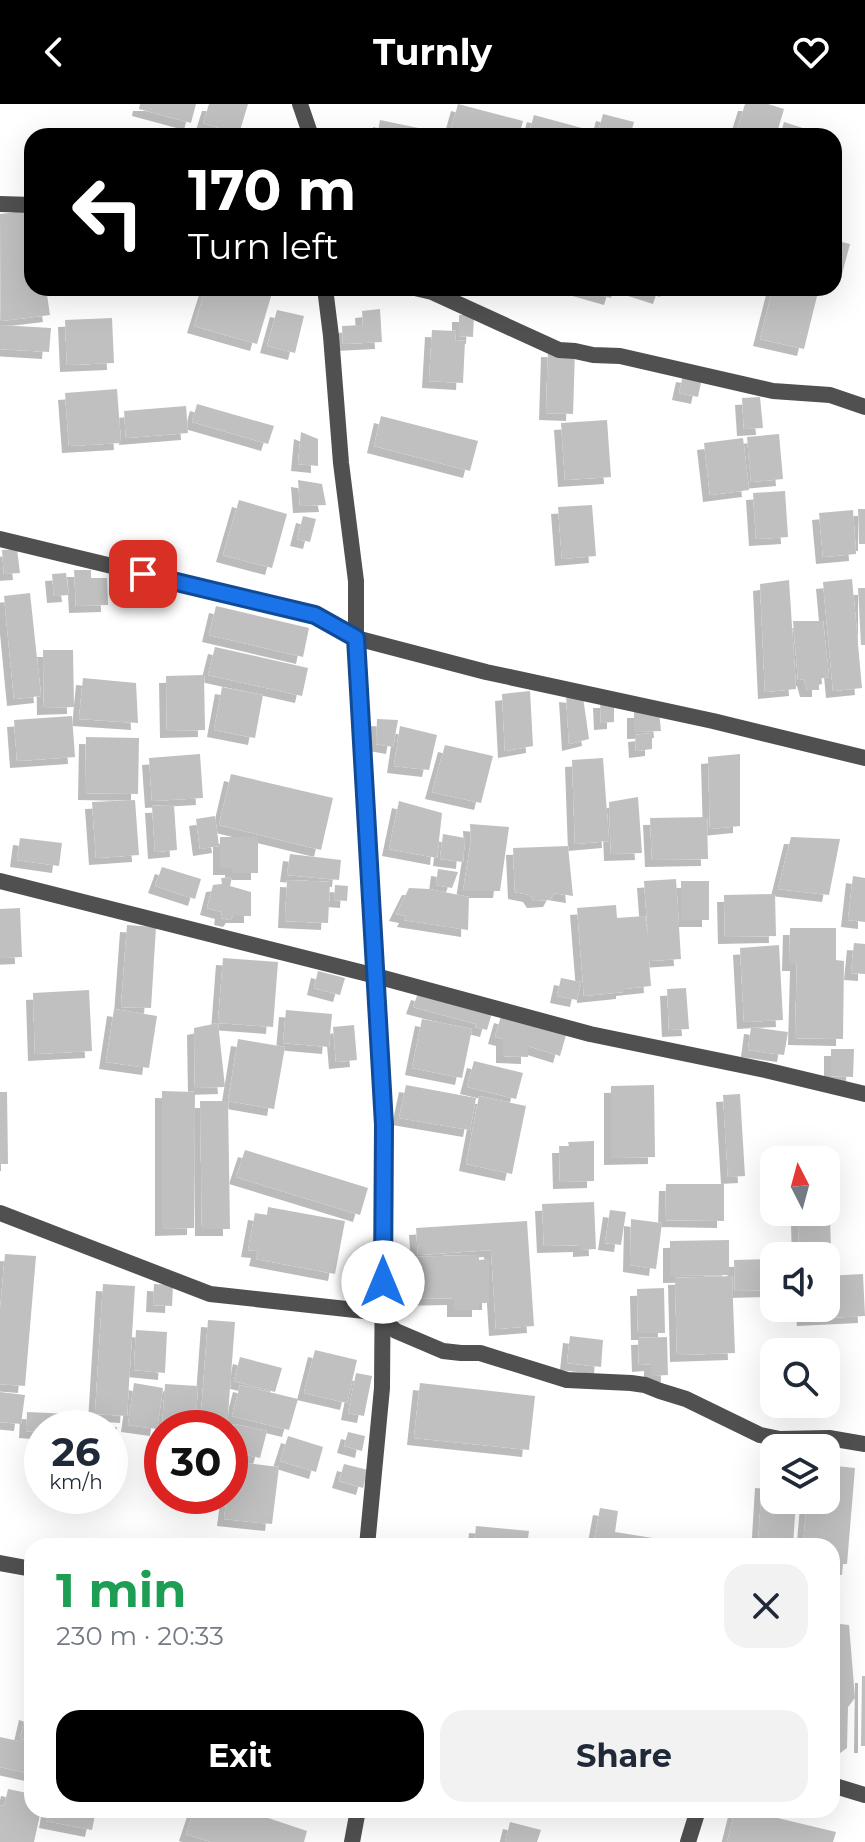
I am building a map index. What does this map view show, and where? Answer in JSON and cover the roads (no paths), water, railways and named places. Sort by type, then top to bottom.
[{"type":"street","points":[[300,104],[308,128]]},
{"type":"street","points":[[0,204],[24,205]]},
{"type":"street","points":[[326,296],[341,463],[356,581],[356,638],[384,1125],[382,1388],[368,1538]]},
{"type":"street","points":[[441,296],[559,350],[620,356],[773,391],[830,395],[865,407]]},
{"type":"street","points":[[0,539],[315,615],[356,638],[486,672],[713,721],[865,758]]},
{"type":"street","points":[[0,881],[376,976],[590,1034],[865,1094]]},
{"type":"street","points":[[0,1213],[210,1294],[383,1316],[396,1331],[443,1351],[480,1353],[567,1380],[645,1385],[686,1399],[760,1435],[780,1439],[829,1438],[865,1444]]},
{"type":"street","points":[[0,1563],[24,1568]]},
{"type":"street","points":[[840,1787],[865,1795]]},
{"type":"street","points":[[352,1842],[356,1818]]},
{"type":"street","points":[[688,1842],[696,1818]]}]
